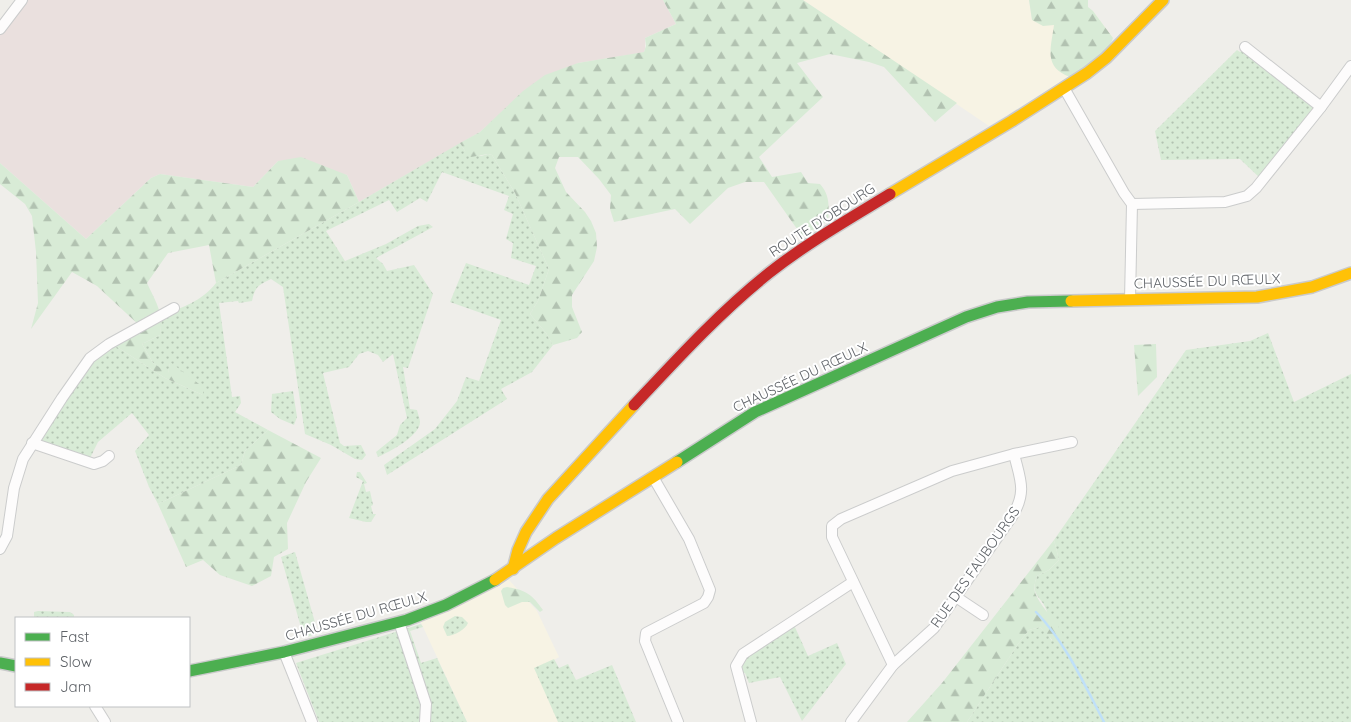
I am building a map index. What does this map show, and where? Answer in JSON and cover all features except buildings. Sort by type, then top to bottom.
[{"type":"main road","name":"ROUTE D'OBOURG","points":[[513,568],[516,553],[525,534],[539,511],[562,482],[684,352],[754,286],[796,252],[819,237],[1064,88],[1106,58],[1163,0]]},
{"type":"main road","name":"CHAUSSÉE DU RŒULX","points":[[190,671],[284,652],[399,622],[459,599],[513,568],[556,538],[756,412],[966,317],[1028,302],[1243,298],[1275,295],[1311,288],[1351,273]]},
{"type":"main road","points":[[0,664],[15,666]]},
{"type":"street","points":[[0,29],[22,0]]},
{"type":"street","points":[[1245,47],[1321,107]]},
{"type":"street","points":[[1132,204],[1225,202],[1247,196],[1256,188],[1321,107],[1351,66]]},
{"type":"street","points":[[1064,88],[1132,204],[1130,300]]},
{"type":"street","points":[[0,549],[7,536],[14,488],[19,469],[32,443],[90,358],[108,344],[174,308]]},
{"type":"street","points":[[893,665],[832,537],[832,526],[841,519],[952,472],[1014,454],[1072,442]]},
{"type":"street","points":[[32,443],[94,464],[103,461],[109,456]]},
{"type":"street","name":"RUE DES FAUBOURGS","points":[[851,722],[893,665],[934,628],[1019,506],[1022,498],[1022,489],[1014,454]]},
{"type":"street","points":[[654,478],[689,539],[710,590],[704,603],[646,633],[645,641],[678,722]]},
{"type":"street","points":[[751,722],[736,666],[743,654],[853,582]]},
{"type":"street","points":[[956,597],[983,615]]},
{"type":"street","points":[[399,622],[426,704],[425,722]]},
{"type":"street","points":[[284,652],[312,722]]},
{"type":"street","points":[[96,707],[105,722]]},
{"type":"shaded area","points":[[22,0],[663,0],[676,24],[645,38],[644,52],[578,63],[501,113],[480,132],[359,202],[347,175],[278,161],[253,187],[160,174],[151,178],[86,239],[0,163],[0,29]]},
{"type":"shaded area","points":[[803,0],[1029,0],[1032,20],[1093,11],[1113,38],[1094,62],[989,126]]},
{"type":"shaded area","points":[[502,576],[510,581],[537,611],[559,657],[554,660],[583,722],[467,722],[418,616]]},
{"type":"green space","points":[[663,0],[803,0],[957,103],[935,122],[884,67],[830,54],[797,63],[823,97],[759,157],[772,177],[801,172],[808,183],[820,184],[826,192],[829,206],[828,221],[802,236],[764,182],[745,182],[728,188],[690,224],[675,209],[614,222],[610,209],[611,195],[599,179],[578,157],[559,157],[555,168],[566,192],[591,221],[596,233],[597,247],[594,261],[572,295],[572,307],[582,332],[577,338],[553,345],[546,333],[530,314],[538,301],[549,269],[515,193],[492,155],[471,157],[460,143],[480,132],[523,91],[545,75],[578,63],[644,52],[646,46],[645,38],[676,24]]},
{"type":"green space","points":[[1029,0],[1088,0],[1088,7],[1113,38],[1106,50],[1095,61],[1070,77],[1061,73],[1052,62],[1051,56],[1054,25],[1043,26],[1032,20]]},
{"type":"green space","points":[[1245,47],[1321,107],[1262,180],[1240,159],[1161,160],[1155,131],[1237,50],[1240,52]]},
{"type":"green space","points":[[460,143],[465,151],[481,156],[492,155],[515,193],[549,269],[538,301],[530,314],[546,333],[553,345],[532,372],[501,389],[507,399],[387,475],[384,465],[435,429],[457,401],[466,377],[479,381],[501,320],[450,302],[466,263],[529,285],[536,266],[511,258],[513,243],[506,239],[513,214],[504,210],[509,196],[442,172],[427,202],[420,198],[397,212],[389,200],[326,231],[345,261],[386,244],[418,226],[429,224],[433,227],[376,258],[387,271],[414,265],[433,294],[408,368],[403,367],[410,409],[417,410],[420,422],[415,433],[403,443],[378,457],[376,452],[397,435],[400,425],[407,418],[393,354],[383,362],[378,355],[368,351],[359,354],[349,367],[323,373],[340,443],[344,446],[361,445],[366,455],[362,460],[355,459],[331,445],[305,434],[283,287],[271,279],[258,287],[254,292],[252,301],[219,303],[232,397],[240,396],[241,403],[235,412],[268,430],[245,451],[241,465],[158,504],[135,451],[149,435],[132,413],[98,442],[88,462],[32,443],[90,358],[111,343],[165,378],[203,395],[170,363],[168,374],[153,363],[142,344],[160,335],[162,316],[198,299],[216,283]]},
{"type":"green space","points":[[301,157],[347,175],[359,202],[216,283],[209,245],[168,253],[147,283],[160,314],[161,327],[160,335],[142,344],[153,363],[168,373],[170,362],[203,387],[203,395],[165,378],[111,343],[140,326],[97,286],[72,272],[31,329],[38,303],[36,252],[32,216],[25,204],[0,184],[0,163],[86,239],[151,178],[160,174],[253,187],[278,161]]},
{"type":"green space","points":[[1268,333],[1294,402],[1351,374],[1351,722],[967,722],[1029,630],[1040,627],[1052,641],[1047,612],[1035,588],[1037,576],[1049,570],[1059,560],[1054,540],[1186,350],[1250,341]]},
{"type":"green space","points":[[1156,344],[1157,377],[1138,396],[1134,345]]},
{"type":"green space","points":[[293,391],[297,417],[294,425],[280,419],[271,412],[272,394]]},
{"type":"green space","points":[[268,430],[321,458],[306,482],[287,523],[288,549],[274,557],[271,576],[252,586],[220,575],[203,560],[186,567],[158,504],[241,465],[245,451]]},
{"type":"green space","points":[[357,472],[360,472],[367,483],[364,484],[366,492],[370,491],[373,514],[376,514],[371,522],[349,518],[363,481],[356,477]]},
{"type":"green space","points":[[1054,540],[1059,560],[1049,570],[1037,576],[1035,590],[1039,600],[1065,638],[1059,645],[1040,627],[1029,630],[967,722],[907,722],[942,683]]},
{"type":"green space","points":[[295,552],[318,633],[304,638],[281,557]]},
{"type":"green space","points":[[507,587],[528,594],[543,610],[540,612],[530,602],[522,602],[508,608],[505,605],[501,591]]},
{"type":"green space","points":[[34,612],[70,612],[74,617],[34,617]]},
{"type":"green space","points":[[455,616],[462,617],[468,623],[459,632],[447,636],[443,627],[445,622]]},
{"type":"green space","points":[[421,624],[423,627],[410,631],[421,663],[437,658],[467,722],[319,722],[296,663]]},
{"type":"green space","points":[[794,625],[808,656],[837,643],[846,664],[802,721],[780,677],[749,683],[740,665],[742,660]]},
{"type":"green space","points":[[554,659],[559,668],[568,664],[576,680],[612,665],[636,722],[558,722],[534,668]]},
{"type":"waterway","points":[[1036,612],[1065,650],[1104,722]]},
{"type":"traffic: fast","points":[[677,462],[755,412],[966,317],[997,307],[1028,302],[1071,301]]},
{"type":"traffic: fast","points":[[190,671],[284,652],[407,620],[446,605],[495,580]]},
{"type":"traffic: fast","points":[[0,663],[15,666]]},
{"type":"traffic: slow","points":[[890,194],[1012,121],[1087,73],[1106,58],[1163,0]]},
{"type":"traffic: slow","points":[[1071,301],[1257,297],[1312,287],[1351,273]]},
{"type":"traffic: slow","points":[[513,569],[518,550],[526,532],[548,499],[634,405]]},
{"type":"traffic: slow","points":[[495,580],[556,538],[677,462]]},
{"type":"traffic: jam","points":[[634,405],[716,320],[769,273],[813,241],[890,194]]}]
